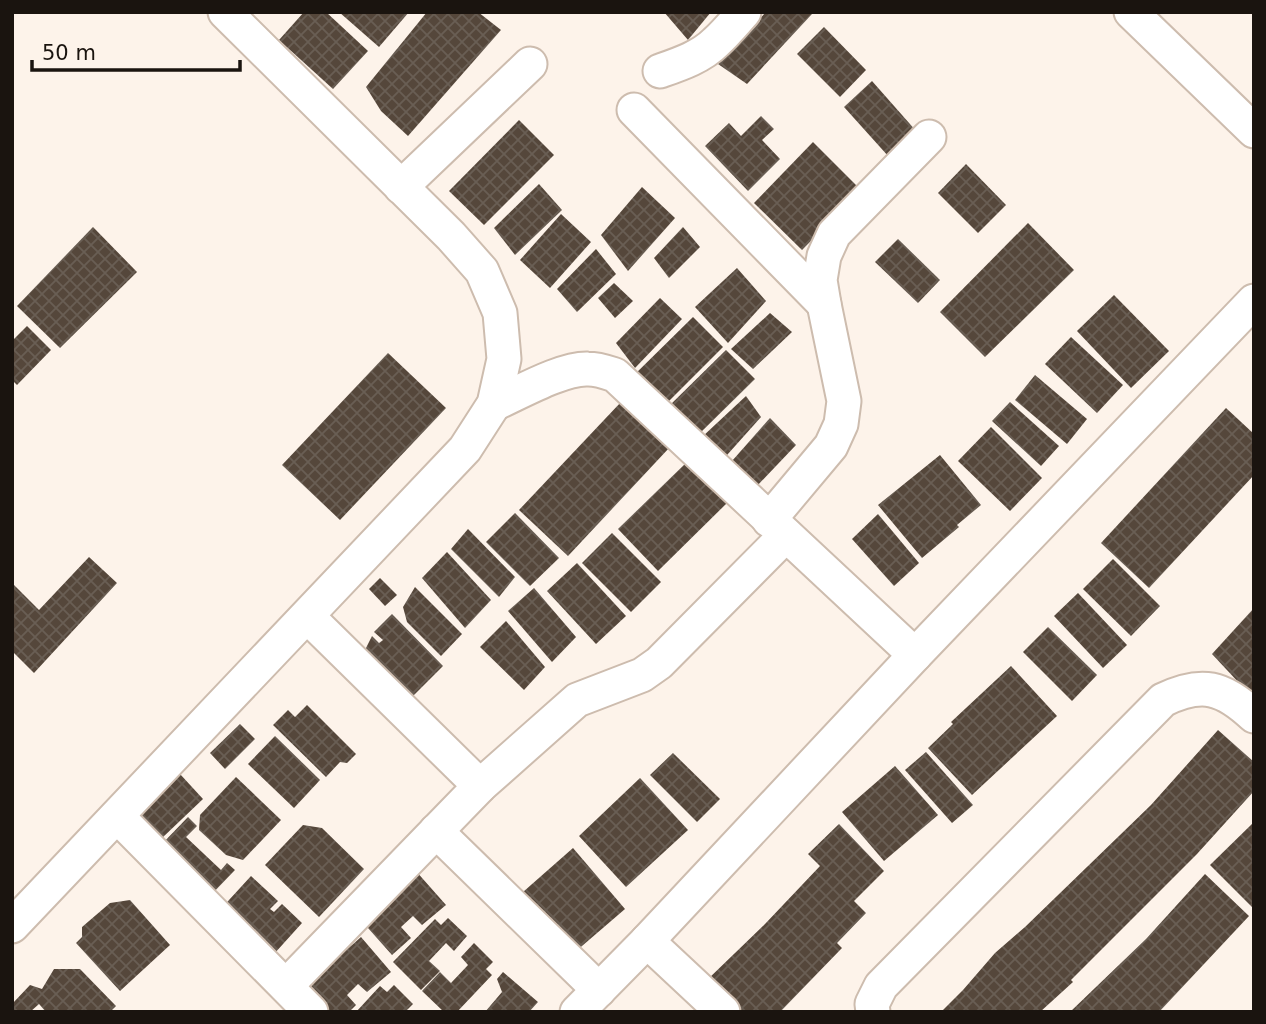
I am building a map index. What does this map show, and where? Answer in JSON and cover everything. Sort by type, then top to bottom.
[{"type":"street","points":[[12,926],[465,449],[494,404],[504,359],[500,313],[482,271],[451,236],[225,12]]},
{"type":"street","points":[[660,71],[703,52],[744,12]]},
{"type":"street","points":[[1131,12],[1254,131]]},
{"type":"street","points":[[401,187],[530,64]]},
{"type":"street","points":[[634,110],[824,304]]},
{"type":"street","points":[[286,986],[480,786],[577,700],[642,675],[659,663],[778,527],[831,446],[841,424],[844,401],[820,280],[824,256],[834,234],[929,137]]},
{"type":"street","points":[[436,831],[588,1001],[1254,301]]},
{"type":"street","points":[[494,404],[572,370],[602,370],[615,375],[915,655]]},
{"type":"street","points":[[307,616],[480,786]]},
{"type":"street","points":[[873,1012],[872,1004],[881,986],[1163,700],[1182,691],[1202,688],[1223,693],[1254,716]]},
{"type":"street","points":[[117,816],[311,1012]]},
{"type":"street","points":[[647,941],[723,1012]]},
{"type":"building","points":[[304,12],[326,12],[368,51],[333,89],[279,40]]},
{"type":"building","points":[[339,12],[409,12],[379,47]]},
{"type":"building","points":[[427,12],[478,12],[501,30],[408,136],[381,111],[366,87]]},
{"type":"building","points":[[664,12],[711,12],[688,40]]},
{"type":"building","points":[[766,12],[812,14],[747,84],[718,64]]},
{"type":"building","points":[[824,27],[866,70],[840,97],[797,54]]},
{"type":"building","points":[[872,81],[917,132],[889,157],[844,107]]},
{"type":"building","points":[[761,116],[774,129],[762,140],[780,159],[748,191],[705,146],[729,123],[741,136]]},
{"type":"building","points":[[519,120],[554,155],[484,225],[449,191]]},
{"type":"building","points":[[813,142],[861,190],[802,250],[754,203]]},
{"type":"building","points":[[966,164],[1006,205],[978,233],[938,193]]},
{"type":"building","points":[[539,184],[562,210],[515,255],[494,228]]},
{"type":"building","points":[[642,187],[675,218],[628,271],[601,235]]},
{"type":"building","points":[[561,214],[591,242],[550,288],[520,260]]},
{"type":"building","points":[[1028,223],[1074,270],[985,357],[940,312]]},
{"type":"building","points":[[93,227],[137,272],[60,348],[17,306]]},
{"type":"building","points":[[683,227],[700,247],[669,278],[654,258]]},
{"type":"building","points":[[898,239],[940,280],[918,303],[875,262]]},
{"type":"building","points":[[596,249],[616,274],[577,312],[557,289]]},
{"type":"building","points":[[737,268],[766,301],[728,343],[695,307]]},
{"type":"building","points":[[614,283],[633,301],[615,318],[598,298]]},
{"type":"building","points":[[1114,295],[1169,351],[1131,388],[1077,331]]},
{"type":"building","points":[[660,298],[682,319],[635,368],[616,343]]},
{"type":"building","points":[[770,313],[792,332],[753,369],[731,349]]},
{"type":"building","points":[[693,317],[723,347],[661,409],[630,379]]},
{"type":"building","points":[[27,326],[51,350],[17,385],[12,380],[12,341]]},
{"type":"building","points":[[1071,337],[1123,385],[1097,413],[1045,364]]},
{"type":"building","points":[[726,350],[755,379],[694,439],[665,410]]},
{"type":"building","points":[[388,353],[446,408],[340,520],[282,465]]},
{"type":"building","points":[[1035,375],[1087,419],[1067,444],[1015,400]]},
{"type":"building","points":[[746,396],[761,417],[719,464],[702,437]]},
{"type":"building","points":[[621,402],[670,447],[568,556],[519,510]]},
{"type":"building","points":[[1010,402],[1059,446],[1041,466],[992,421]]},
{"type":"building","points":[[1226,408],[1254,434],[1254,475],[1149,588],[1101,543]]},
{"type":"building","points":[[770,418],[796,445],[756,487],[732,461]]},
{"type":"building","points":[[991,427],[1042,478],[1010,511],[958,461]]},
{"type":"building","points":[[940,455],[981,505],[922,558],[878,505]]},
{"type":"building","points":[[688,461],[728,502],[658,571],[618,529]]},
{"type":"building","points":[[515,513],[559,558],[530,586],[486,542]]},
{"type":"building","points":[[878,514],[919,563],[894,586],[852,539]]},
{"type":"building","points":[[468,529],[515,577],[499,597],[451,549]]},
{"type":"building","points":[[612,533],[661,582],[631,612],[582,563]]},
{"type":"building","points":[[447,552],[491,600],[465,628],[422,578]]},
{"type":"building","points":[[89,557],[117,583],[34,673],[12,651],[12,583],[39,610]]},
{"type":"building","points":[[1113,559],[1160,606],[1131,636],[1083,589]]},
{"type":"building","points":[[577,563],[626,616],[596,644],[547,591]]},
{"type":"building","points":[[380,578],[397,595],[385,606],[369,589]]},
{"type":"building","points":[[415,587],[462,634],[441,656],[407,622],[403,607]]},
{"type":"building","points":[[534,588],[576,637],[552,662],[508,611]]},
{"type":"building","points":[[1078,593],[1127,645],[1103,668],[1054,616]]},
{"type":"building","points":[[1254,608],[1254,699],[1212,654]]},
{"type":"building","points":[[392,614],[443,666],[409,700],[363,654],[372,636],[379,643],[383,640],[374,632]]},
{"type":"building","points":[[506,621],[545,667],[524,690],[480,647]]},
{"type":"building","points":[[1048,627],[1097,675],[1072,701],[1023,652]]},
{"type":"building","points":[[1011,666],[1057,716],[972,795],[928,748],[953,724],[951,722]]},
{"type":"building","points":[[307,705],[356,754],[347,763],[340,762],[326,777],[273,725],[288,710],[295,717]]},
{"type":"building","points":[[240,724],[255,739],[225,769],[210,753]]},
{"type":"building","points":[[1218,730],[1254,762],[1254,791],[1197,854],[1071,980],[1073,982],[1040,1012],[941,1012],[995,953],[1151,805]]},
{"type":"building","points":[[275,736],[320,780],[294,808],[248,764]]},
{"type":"building","points":[[926,752],[973,805],[952,823],[905,770]]},
{"type":"building","points":[[673,753],[720,799],[697,822],[650,775]]},
{"type":"building","points":[[895,766],[938,815],[884,861],[842,812]]},
{"type":"building","points":[[180,774],[203,799],[161,839],[143,821],[141,811]]},
{"type":"building","points":[[236,777],[281,820],[243,860],[226,855],[199,830],[200,815]]},
{"type":"building","points":[[640,778],[688,830],[626,887],[579,836]]},
{"type":"building","points":[[188,817],[197,826],[186,837],[221,870],[227,863],[235,870],[210,896],[161,845]]},
{"type":"building","points":[[1254,822],[1254,909],[1210,865]]},
{"type":"building","points":[[839,824],[884,871],[854,901],[866,913],[837,943],[842,948],[780,1012],[734,1012],[706,981],[820,866],[808,854]]},
{"type":"building","points":[[303,825],[322,828],[364,869],[319,917],[265,865]]},
{"type":"building","points":[[573,848],[625,909],[575,952],[523,892]]},
{"type":"building","points":[[415,870],[446,905],[422,925],[413,916],[401,927],[411,938],[392,955],[360,919]]},
{"type":"building","points":[[1205,874],[1249,916],[1159,1012],[1070,1012],[1146,939]]},
{"type":"building","points":[[251,876],[278,901],[270,909],[274,912],[282,904],[302,923],[274,954],[218,912]]},
{"type":"building","points":[[130,900],[170,945],[120,991],[76,943],[82,937],[82,927],[110,903]]},
{"type":"building","points":[[448,918],[467,936],[454,951],[446,943],[429,961],[440,971],[421,990],[393,962],[435,919],[441,925]]},
{"type":"building","points":[[361,937],[391,972],[367,992],[358,984],[347,995],[356,1005],[349,1012],[328,1012],[306,986]]},
{"type":"building","points":[[474,943],[493,962],[486,969],[492,975],[457,1012],[444,1012],[422,991],[440,972],[451,983],[468,965],[461,957]]},
{"type":"building","points":[[54,969],[80,969],[116,1006],[110,1012],[46,1012],[39,1004],[30,1012],[14,1012],[13,1003],[30,985],[42,989]]},
{"type":"building","points":[[503,972],[538,1002],[529,1012],[485,1012],[502,992],[497,979]]},
{"type":"building","points":[[394,985],[413,1004],[405,1012],[356,1012],[380,986],[387,992]]}]
